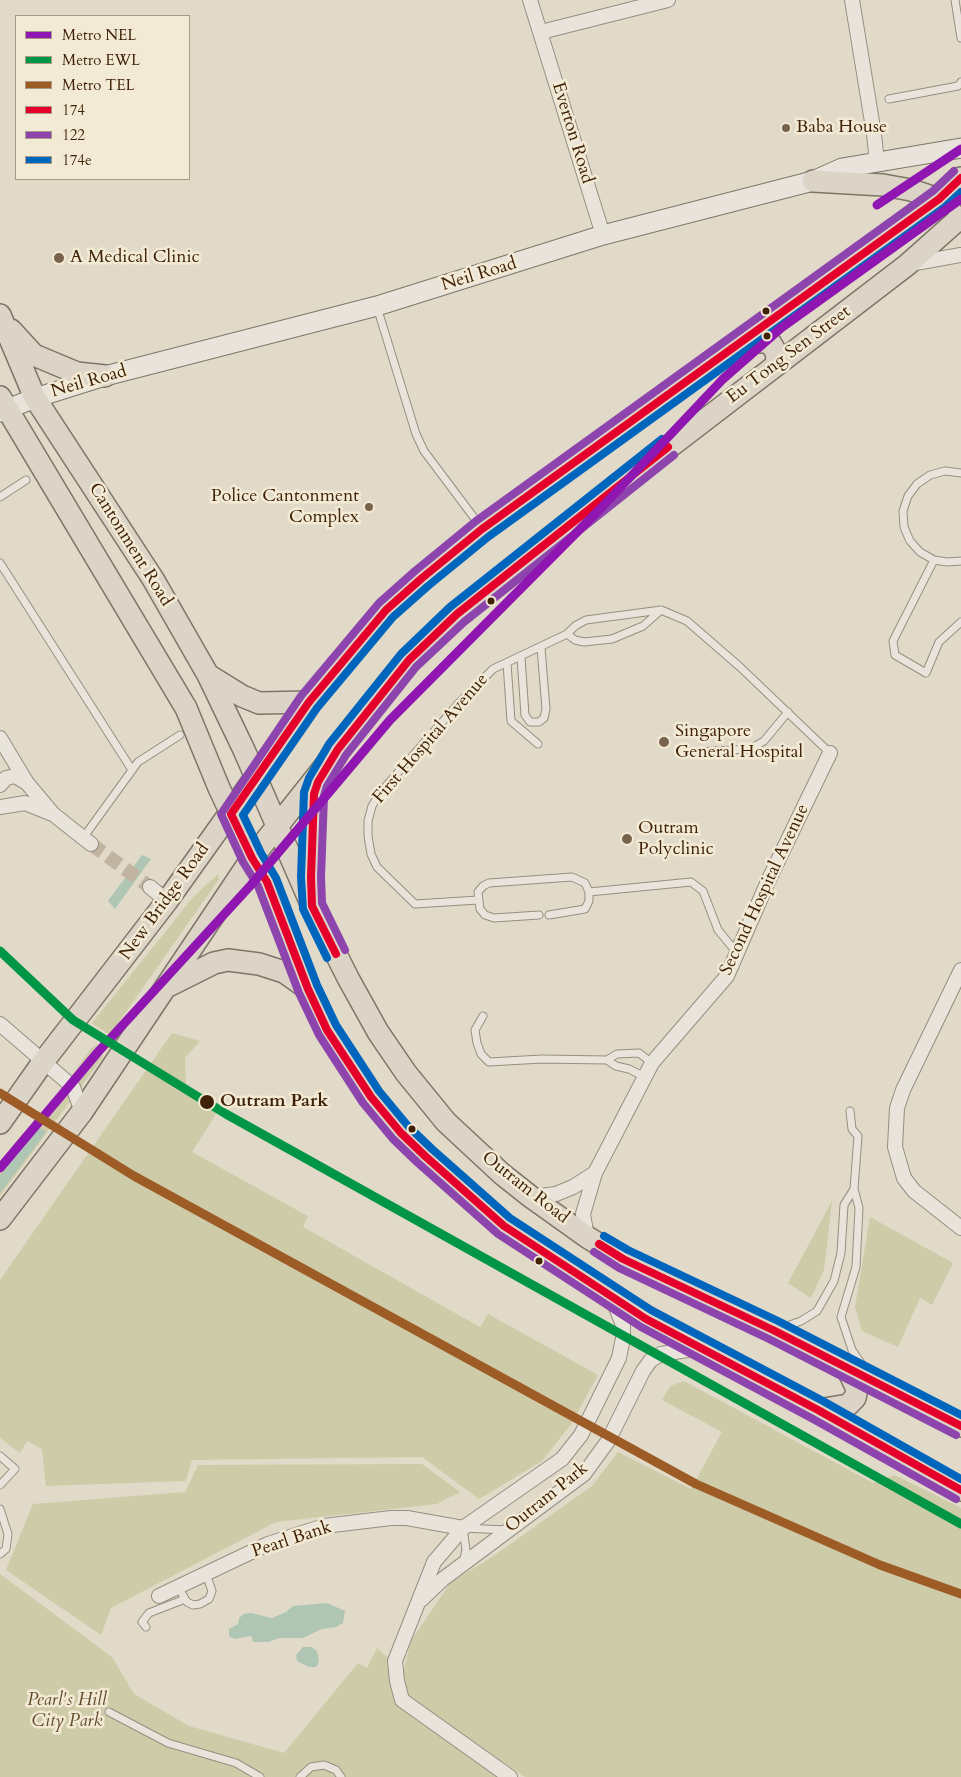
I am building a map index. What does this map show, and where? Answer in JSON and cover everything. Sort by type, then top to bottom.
[{"type":"main road","name":"Neil Road","points":[[2,406],[35,398],[105,376],[377,306],[603,235],[813,181],[842,168],[961,148]]},
{"type":"main road","name":"New Bridge Road","points":[[0,1123],[43,1062],[167,901],[231,814],[309,702],[386,610],[482,529],[940,199],[961,178]]},
{"type":"main road","points":[[813,181],[911,190],[961,207]]},
{"type":"main road","name":"Eu Tong Sen Street","points":[[0,1219],[82,1112],[276,824],[409,660],[457,614],[577,518],[906,265],[961,217]]},
{"type":"main road","points":[[1,318],[34,355],[77,373],[105,376]]},
{"type":"main road","name":"Cantonment Road","points":[[1,318],[35,398],[153,579],[208,675],[244,750],[255,778]]},
{"type":"main road","points":[[741,342],[770,342],[777,354],[776,365]]},
{"type":"main road","name":"Cantonment Road","points":[[2,406],[186,708],[231,814],[252,858]]},
{"type":"main road","points":[[208,675],[242,696],[259,703],[309,702]]},
{"type":"main road","points":[[312,906],[311,877],[314,794],[318,782],[338,749]]},
{"type":"main road","name":"Outram Road","points":[[255,778],[312,906],[378,1032],[406,1073],[446,1122],[502,1174],[587,1237],[623,1259],[773,1330],[848,1370],[961,1426]]},
{"type":"main road","points":[[252,858],[267,882],[308,989],[328,1030],[371,1097],[401,1133],[487,1213],[646,1319],[818,1410],[961,1490]]},
{"type":"main road","points":[[168,986],[214,963],[238,961],[259,964],[284,972],[308,989]]},
{"type":"main road","points":[[818,1410],[848,1405],[855,1398],[857,1389],[848,1370]]},
{"type":"street","name":"Everton Road","points":[[530,0],[603,235]]},
{"type":"street","points":[[541,32],[668,0]]},
{"type":"street","points":[[852,0],[874,134],[876,153],[872,164]]},
{"type":"street","points":[[906,265],[961,255]]},
{"type":"street","points":[[0,738],[27,783],[53,814],[87,841]]},
{"type":"street","name":"Second Hospital Avenue","points":[[587,1237],[584,1214],[594,1173],[643,1076],[727,976],[769,879],[830,752]]},
{"type":"street","points":[[0,786],[6,778],[15,776],[27,783]]},
{"type":"street","points":[[0,806],[25,803],[53,814]]},
{"type":"street","points":[[150,887],[167,901]]},
{"type":"street","points":[[961,970],[903,1090],[897,1108],[895,1147],[904,1178],[914,1191],[961,1228]]},
{"type":"street","points":[[0,1024],[73,1087],[82,1112]]},
{"type":"street","name":"Second Hospital Avenue","points":[[532,1197],[556,1194],[573,1187],[594,1173]]},
{"type":"street","name":"Outram Park","points":[[510,1777],[402,1700],[397,1681],[395,1661],[434,1562],[463,1528],[562,1458],[581,1435],[619,1358],[623,1338],[623,1325],[611,1296]]},
{"type":"street","name":"Outram Park","points":[[417,1604],[443,1579],[584,1474],[608,1441],[643,1371],[651,1360],[661,1354],[701,1348]]},
{"type":"street","name":"Pearl Bank","points":[[159,1596],[181,1593],[206,1574],[268,1544],[324,1526],[391,1518],[463,1528]]},
{"type":"lane","points":[[955,0],[961,38]]},
{"type":"lane","points":[[889,98],[958,86],[961,82]]},
{"type":"lane","points":[[377,306],[416,434],[424,451],[482,529]]},
{"type":"lane","points":[[961,473],[945,471],[930,475],[917,484],[908,496],[904,519],[910,541],[920,552],[934,560],[947,562],[961,561]]},
{"type":"lane","points":[[0,497],[26,480]]},
{"type":"lane","points":[[934,560],[893,641],[895,655],[926,673],[939,642],[961,622]]},
{"type":"lane","points":[[0,563],[132,770]]},
{"type":"lane","points":[[567,634],[575,640],[584,642],[612,639],[643,626],[661,610],[686,621],[830,752]]},
{"type":"lane","name":"First Hospital Avenue","points":[[478,900],[415,904],[377,868],[371,854],[368,821],[372,806],[380,793],[451,712],[493,669],[567,634],[575,626],[586,620],[661,610]]},
{"type":"lane","points":[[521,657],[526,715],[530,722],[539,722],[546,714],[540,648]]},
{"type":"lane","points":[[507,663],[511,721],[538,744]]},
{"type":"lane","points":[[699,752],[750,749],[764,742],[788,712]]},
{"type":"lane","points":[[87,841],[138,762],[180,735]]},
{"type":"lane","points":[[539,915],[494,918],[485,915],[480,909],[478,892],[489,883],[572,877],[586,884],[590,901],[585,909],[548,914]]},
{"type":"lane","points":[[589,892],[691,882],[703,891],[718,930],[737,953]]},
{"type":"lane","points":[[483,1016],[475,1030],[481,1054],[489,1062],[542,1059],[608,1060],[617,1054],[640,1053],[652,1063]]},
{"type":"lane","points":[[608,1060],[616,1066],[629,1069],[643,1076]]},
{"type":"lane","points":[[850,1111],[852,1129],[858,1136],[854,1190],[859,1208],[856,1267],[841,1317],[852,1350],[878,1385]]},
{"type":"lane","points":[[773,1330],[801,1321],[816,1311],[834,1281],[841,1254],[844,1205],[854,1190]]},
{"type":"lane","points":[[0,1456],[15,1469],[0,1485]]},
{"type":"lane","points":[[0,1509],[8,1534],[6,1549],[0,1554]]},
{"type":"lane","points":[[463,1528],[466,1550],[463,1564]]},
{"type":"lane","name":"Pearl Bank","points":[[463,1528],[508,1530]]},
{"type":"lane","points":[[146,1627],[142,1622],[149,1613],[181,1593],[193,1605],[209,1598],[212,1591],[206,1574]]},
{"type":"lane","points":[[110,1712],[168,1743],[236,1763],[260,1777]]},
{"type":"lane","points":[[300,1777],[311,1767],[324,1765],[336,1770],[341,1777]]},
{"type":"green space","points":[[218,874],[219,879],[110,1035],[92,1023],[194,896]]},
{"type":"green space","points":[[172,1033],[200,1041],[185,1058],[186,1087],[209,1099],[216,1114],[192,1152],[308,1216],[303,1227],[480,1327],[488,1314],[598,1375],[572,1423],[542,1461],[479,1499],[422,1457],[192,1460],[186,1481],[46,1486],[42,1449],[27,1441],[20,1453],[0,1438],[0,1280]]},
{"type":"green space","points":[[97,1045],[103,1047],[103,1057],[0,1196],[0,1163],[21,1135],[44,1115],[91,1048]]},
{"type":"green space","points":[[832,1201],[824,1270],[811,1298],[788,1283]]},
{"type":"green space","points":[[870,1217],[953,1263],[932,1305],[920,1298],[898,1347],[862,1331],[855,1307]]},
{"type":"green space","points":[[684,1381],[873,1483],[895,1475],[961,1508],[961,1777],[525,1777],[411,1699],[406,1688],[403,1673],[411,1641],[450,1583],[492,1557],[592,1486],[618,1452],[691,1489],[722,1432],[662,1400],[670,1386]]},
{"type":"green space","points":[[422,1464],[460,1492],[437,1504],[276,1522],[111,1608],[101,1635],[6,1570],[33,1504],[185,1492],[198,1465]]},
{"type":"green space","name":"Pearl's Hill City Park","points":[[0,1574],[112,1657],[134,1694],[189,1726],[284,1753],[358,1663],[367,1668],[377,1648],[389,1659],[390,1682],[397,1703],[501,1777],[0,1777]]},
{"type":"shaded area","points":[[142,855],[151,859],[115,909],[108,901]]},
{"type":"shaded area","points":[[37,1126],[46,1132],[0,1193],[0,1176]]},
{"type":"shaded area","points":[[327,1603],[345,1611],[343,1623],[336,1627],[322,1629],[303,1638],[280,1638],[268,1642],[253,1642],[251,1636],[234,1639],[229,1636],[229,1629],[238,1624],[239,1618],[244,1614],[251,1613],[272,1618],[286,1612],[293,1606]]},
{"type":"shaded area","points":[[303,1647],[311,1647],[317,1651],[319,1662],[316,1667],[309,1667],[297,1661],[296,1655]]},
{"type":"tunnel","points":[[91,844],[150,887]]},
{"type":"metro line","name":"NEL","points":[[877,205],[961,149]]},
{"type":"metro line","name":"NEL","points":[[0,1168],[98,1052],[251,885],[390,720],[601,508],[723,379],[781,328],[961,199]]},
{"type":"metro line","name":"EWL","points":[[0,951],[73,1020],[226,1114],[961,1524]]},
{"type":"metro line","name":"TEL","points":[[0,1093],[134,1176],[696,1484],[880,1565],[961,1594]]},
{"type":"transit line","name":"122","points":[[954,171],[933,191],[476,521],[415,571],[379,603],[301,696],[221,814],[243,862],[258,886],[299,993],[319,1035],[363,1103],[393,1139],[418,1163],[498,1234],[641,1327],[813,1419],[956,1499]]},
{"type":"transit line","name":"174","points":[[961,178],[939,199],[482,529],[422,578],[386,610],[309,702],[231,814],[252,858],[267,882],[308,989],[327,1030],[371,1097],[401,1133],[425,1156],[504,1226],[646,1319],[818,1410],[961,1490]]},
{"type":"transit line","name":"174e","points":[[961,192],[945,207],[488,537],[428,586],[393,617],[317,708],[243,815],[261,853],[276,878],[317,985],[336,1025],[379,1091],[408,1126],[432,1149],[510,1218],[651,1310],[823,1401],[961,1479]]},
{"type":"transit line","name":"174e","points":[[327,958],[303,909],[301,877],[304,792],[309,778],[329,744],[401,654],[450,607],[662,439]]},
{"type":"transit line","name":"174","points":[[336,954],[312,906],[311,877],[314,794],[318,782],[338,749],[409,660],[457,614],[668,447]]},
{"type":"transit line","name":"122","points":[[345,950],[322,903],[321,877],[324,796],[327,786],[346,755],[416,667],[464,622],[674,455]]},
{"type":"transit line","name":"174e","points":[[604,1236],[628,1250],[778,1321],[961,1415]]},
{"type":"transit line","name":"174","points":[[599,1244],[623,1259],[773,1330],[961,1426]]},
{"type":"transit line","name":"122","points":[[594,1252],[619,1268],[769,1339],[956,1435]]},
{"type":"place","name":"Baba House","points":[[786,128]]},
{"type":"place","name":"A Medical Clinic","points":[[59,258]]},
{"type":"place","name":"Police Cantonment Complex","points":[[369,507]]},
{"type":"place","name":"Singapore General Hospital","points":[[664,742]]},
{"type":"place","name":"Outram Polyclinic","points":[[627,839]]},
{"type":"place","name":"Outram Park","points":[[207,1102]]}]
